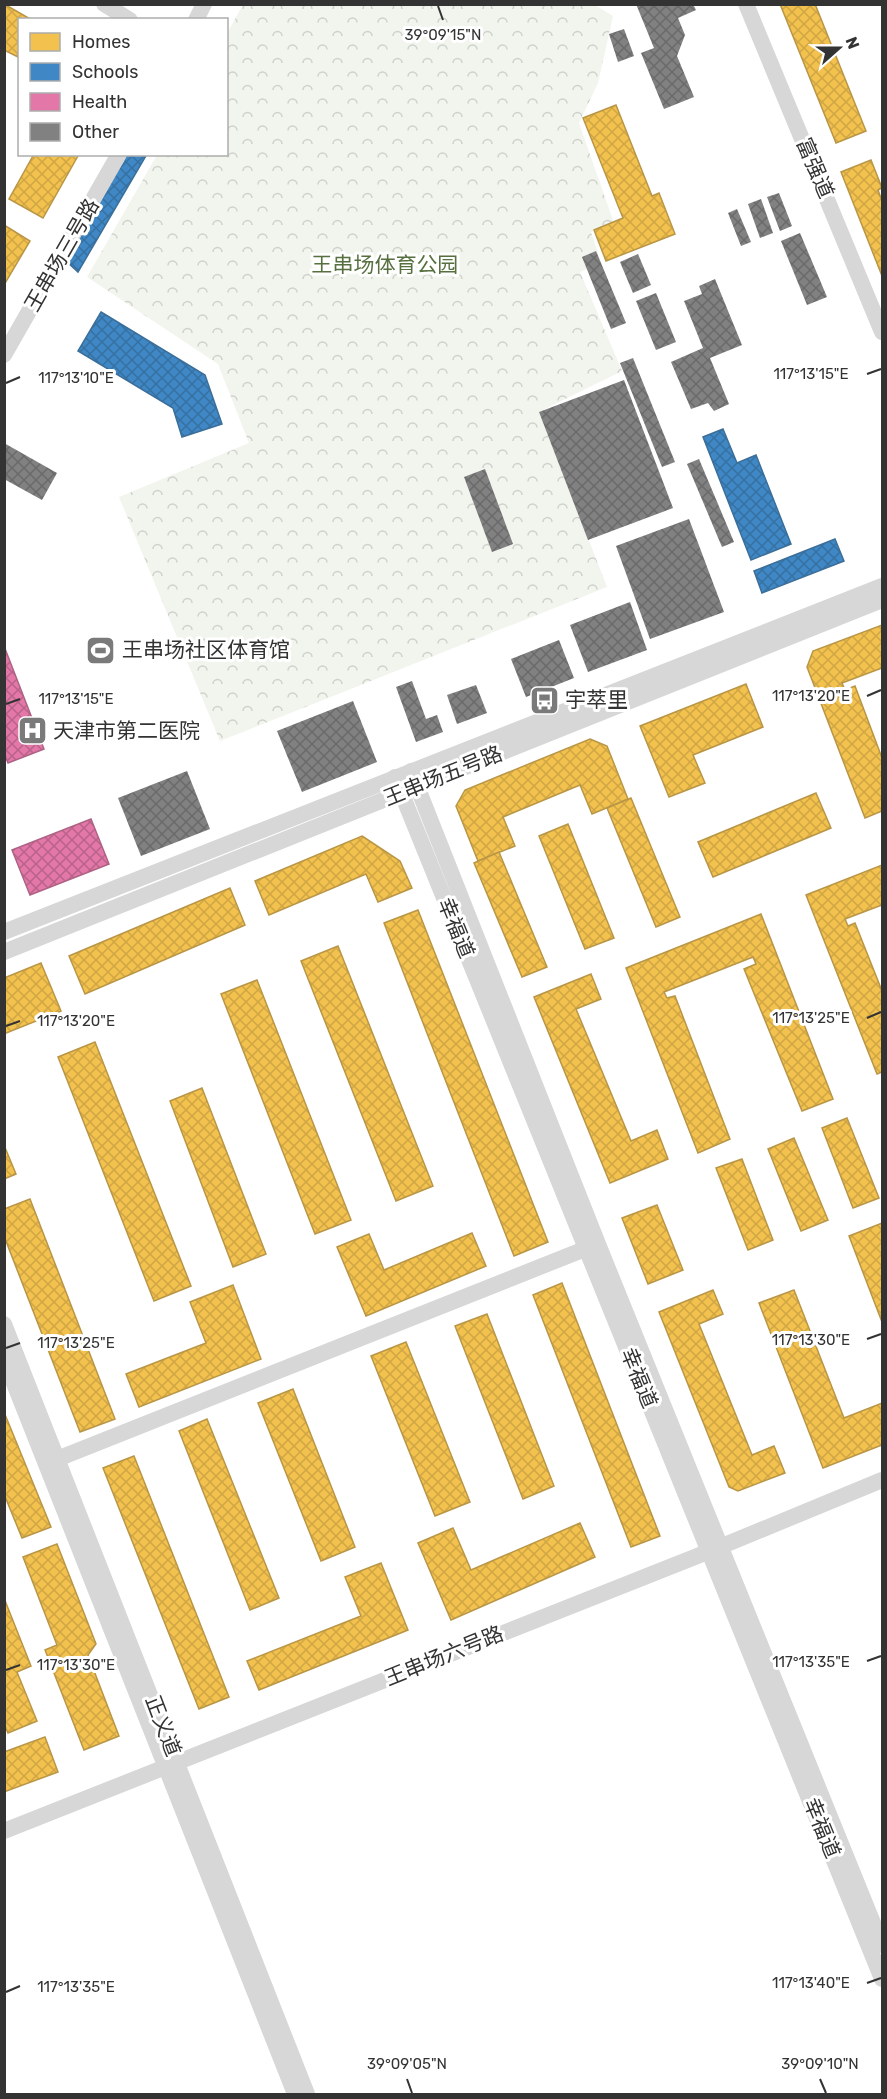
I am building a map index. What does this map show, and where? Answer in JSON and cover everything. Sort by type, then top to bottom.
[{"type":"street","points":[[104,4],[127,18]]},
{"type":"street","points":[[197,18],[204,4]]},
{"type":"street","name":"富强道","points":[[746,4],[882,332]]},
{"type":"street","name":"王串场三号路","points":[[4,356],[118,156]]},
{"type":"street","name":"王串场五号路","points":[[4,952],[406,782],[882,586]]},
{"type":"street","name":"王串场五号路","points":[[4,932],[406,782],[882,600]]},
{"type":"street","name":"幸福道","points":[[406,782],[715,1549],[882,1979]]},
{"type":"street","points":[[52,1461],[593,1246]]},
{"type":"street","name":"正义道","points":[[4,1324],[52,1461],[171,1764],[295,2094]]},
{"type":"street","name":"正义道","points":[[4,1358],[52,1461]]},
{"type":"street","name":"王串场六号路","points":[[4,1831],[715,1549],[882,1480]]},
{"type":"street","name":"幸福道","points":[[715,1549],[882,1945]]},
{"type":"street","name":"正义道","points":[[171,1764],[307,2094]]},
{"type":"green space","name":"王串场体育公园","points":[[243,5],[595,5],[613,16],[598,83],[579,123],[614,223],[591,232],[601,263],[580,272],[622,371],[539,412],[607,587],[220,741],[119,497],[249,443],[218,364],[87,277],[156,156],[228,156],[228,31]]},
{"type":"building: Homes","points":[[4,4],[28,18],[18,18],[18,57],[4,50]]},
{"type":"building: Homes","points":[[780,4],[815,4],[866,131],[836,143]]},
{"type":"building: Homes","points":[[616,105],[652,196],[659,193],[675,234],[606,261],[594,230],[623,218],[583,118]]},
{"type":"building: Homes","points":[[33,156],[78,156],[43,218],[9,199]]},
{"type":"building: Homes","points":[[871,160],[882,188],[878,190],[882,201],[882,276],[841,172]]},
{"type":"building: Homes","points":[[4,225],[30,241],[4,285]]},
{"type":"building: Homes","points":[[882,625],[882,668],[842,683],[845,690],[855,686],[882,758],[882,811],[865,818],[807,667],[813,651]]},
{"type":"building: Homes","points":[[746,684],[763,727],[693,755],[705,783],[669,797],[640,726]]},
{"type":"building: Homes","points":[[590,739],[607,746],[628,799],[592,814],[580,785],[503,817],[515,846],[478,861],[456,806],[465,790]]},
{"type":"building: Homes","points":[[816,793],[831,828],[713,877],[698,842]]},
{"type":"building: Homes","points":[[631,798],[680,917],[656,927],[607,808]]},
{"type":"building: Homes","points":[[568,824],[614,938],[585,949],[539,836]]},
{"type":"building: Homes","points":[[362,836],[400,861],[412,888],[378,902],[366,874],[269,915],[255,881]]},
{"type":"building: Homes","points":[[499,852],[547,967],[522,977],[474,863]]},
{"type":"building: Homes","points":[[882,865],[882,905],[845,919],[848,926],[855,923],[882,991],[882,1072],[877,1074],[806,895]]},
{"type":"building: Homes","points":[[230,888],[245,925],[85,994],[69,956]]},
{"type":"building: Homes","points":[[418,910],[548,1242],[514,1256],[384,923]]},
{"type":"building: Homes","points":[[761,914],[833,1099],[802,1111],[744,969],[756,964],[753,957],[664,992],[667,998],[675,996],[730,1139],[698,1153],[626,968]]},
{"type":"building: Homes","points":[[338,946],[433,1186],[396,1201],[301,961]]},
{"type":"building: Homes","points":[[41,963],[61,1011],[4,1034],[4,978]]},
{"type":"building: Homes","points":[[591,974],[601,999],[576,1009],[631,1141],[657,1130],[668,1159],[610,1183],[534,997]]},
{"type":"building: Homes","points":[[257,980],[351,1220],[315,1234],[221,994]]},
{"type":"building: Homes","points":[[95,1042],[191,1286],[154,1301],[58,1057]]},
{"type":"building: Homes","points":[[202,1088],[266,1254],[233,1267],[170,1101]]},
{"type":"building: Homes","points":[[847,1118],[879,1198],[853,1208],[822,1128]]},
{"type":"building: Homes","points":[[794,1138],[828,1220],[801,1231],[768,1149]]},
{"type":"building: Homes","points":[[4,1145],[16,1174],[4,1179]]},
{"type":"building: Homes","points":[[742,1159],[773,1240],[748,1250],[716,1168]]},
{"type":"building: Homes","points":[[30,1199],[115,1419],[80,1432],[4,1236],[4,1209]]},
{"type":"building: Homes","points":[[657,1205],[683,1270],[648,1284],[622,1218]]},
{"type":"building: Homes","points":[[882,1223],[882,1322],[849,1236]]},
{"type":"building: Homes","points":[[472,1233],[486,1266],[366,1316],[337,1247],[369,1234],[384,1270]]},
{"type":"building: Homes","points":[[562,1283],[660,1536],[631,1547],[533,1295]]},
{"type":"building: Homes","points":[[233,1285],[261,1359],[139,1407],[126,1374],[206,1343],[190,1302]]},
{"type":"building: Homes","points":[[713,1290],[723,1314],[699,1324],[752,1455],[774,1446],[785,1473],[738,1491],[729,1487],[659,1312]]},
{"type":"building: Homes","points":[[794,1290],[844,1418],[882,1403],[882,1445],[823,1468],[759,1303]]},
{"type":"building: Homes","points":[[487,1314],[554,1486],[523,1499],[455,1326]]},
{"type":"building: Homes","points":[[406,1342],[470,1502],[435,1516],[371,1356]]},
{"type":"building: Homes","points":[[293,1389],[355,1547],[321,1561],[258,1403]]},
{"type":"building: Homes","points":[[4,1412],[51,1527],[22,1538],[4,1494]]},
{"type":"building: Homes","points":[[207,1419],[279,1598],[250,1610],[179,1431]]},
{"type":"building: Homes","points":[[134,1456],[229,1697],[199,1709],[103,1468]]},
{"type":"building: Homes","points":[[580,1523],[595,1557],[451,1620],[418,1543],[453,1528],[471,1570]]},
{"type":"building: Homes","points":[[57,1544],[96,1644],[88,1655],[119,1736],[84,1750],[45,1650],[57,1645],[23,1557]]},
{"type":"building: Homes","points":[[381,1563],[408,1630],[259,1690],[247,1661],[361,1616],[345,1577]]},
{"type":"building: Homes","points":[[4,1598],[31,1666],[17,1672],[37,1721],[8,1733],[4,1724]]},
{"type":"building: Homes","points":[[45,1737],[58,1772],[4,1792],[4,1752]]},
{"type":"building: Schools","points":[[124,156],[146,156],[78,272],[64,259]]},
{"type":"building: Schools","points":[[101,312],[205,375],[222,424],[182,437],[173,408],[78,351]]},
{"type":"building: Schools","points":[[723,429],[737,463],[756,455],[791,544],[751,560],[703,437]]},
{"type":"building: Schools","points":[[835,539],[844,561],[762,593],[754,571]]},
{"type":"building: Health","points":[[4,646],[44,749],[8,763],[4,753]]},
{"type":"building: Health","points":[[91,819],[109,864],[30,895],[12,850]]},
{"type":"building: Other","points":[[636,4],[693,4],[696,10],[678,18],[685,35],[677,56],[694,97],[664,109],[641,53],[654,48]]},
{"type":"building: Other","points":[[624,29],[634,56],[618,62],[609,34]]},
{"type":"building: Other","points":[[779,193],[792,226],[780,231],[767,197]]},
{"type":"building: Other","points":[[761,199],[773,233],[760,238],[748,204]]},
{"type":"building: Other","points":[[737,209],[751,242],[741,246],[728,213]]},
{"type":"building: Other","points":[[800,233],[827,297],[807,305],[781,241]]},
{"type":"building: Other","points":[[596,251],[626,323],[611,329],[582,257]]},
{"type":"building: Other","points":[[638,254],[651,285],[633,293],[620,262]]},
{"type":"building: Other","points":[[715,279],[742,345],[710,358],[729,404],[714,411],[708,403],[691,409],[671,362],[703,348],[684,301],[702,294],[699,286]]},
{"type":"building: Other","points":[[656,293],[676,342],[656,350],[636,301]]},
{"type":"building: Other","points":[[633,358],[675,462],[662,467],[620,363]]},
{"type":"building: Other","points":[[624,380],[673,508],[588,540],[539,412]]},
{"type":"building: Other","points":[[4,443],[57,473],[42,500],[4,479]]},
{"type":"building: Other","points":[[699,459],[734,542],[722,547],[687,464]]},
{"type":"building: Other","points":[[485,469],[513,544],[492,552],[464,477]]},
{"type":"building: Other","points":[[689,519],[724,612],[650,639],[616,546]]},
{"type":"building: Other","points":[[630,602],[647,650],[588,672],[570,625]]},
{"type":"building: Other","points":[[559,640],[574,678],[526,697],[511,659]]},
{"type":"building: Other","points":[[412,681],[426,719],[437,715],[443,732],[416,742],[396,687]]},
{"type":"building: Other","points":[[476,685],[487,713],[457,724],[447,695]]},
{"type":"building: Other","points":[[353,701],[377,762],[302,792],[277,731]]},
{"type":"building: Other","points":[[187,771],[210,829],[141,856],[118,798]]},
{"type":"place","name":"王串场社区体育馆","points":[[101,650]]},
{"type":"place","name":"宇萃里","points":[[544,700]]},
{"type":"place","name":"天津市第二医院","points":[[32,731]]}]
